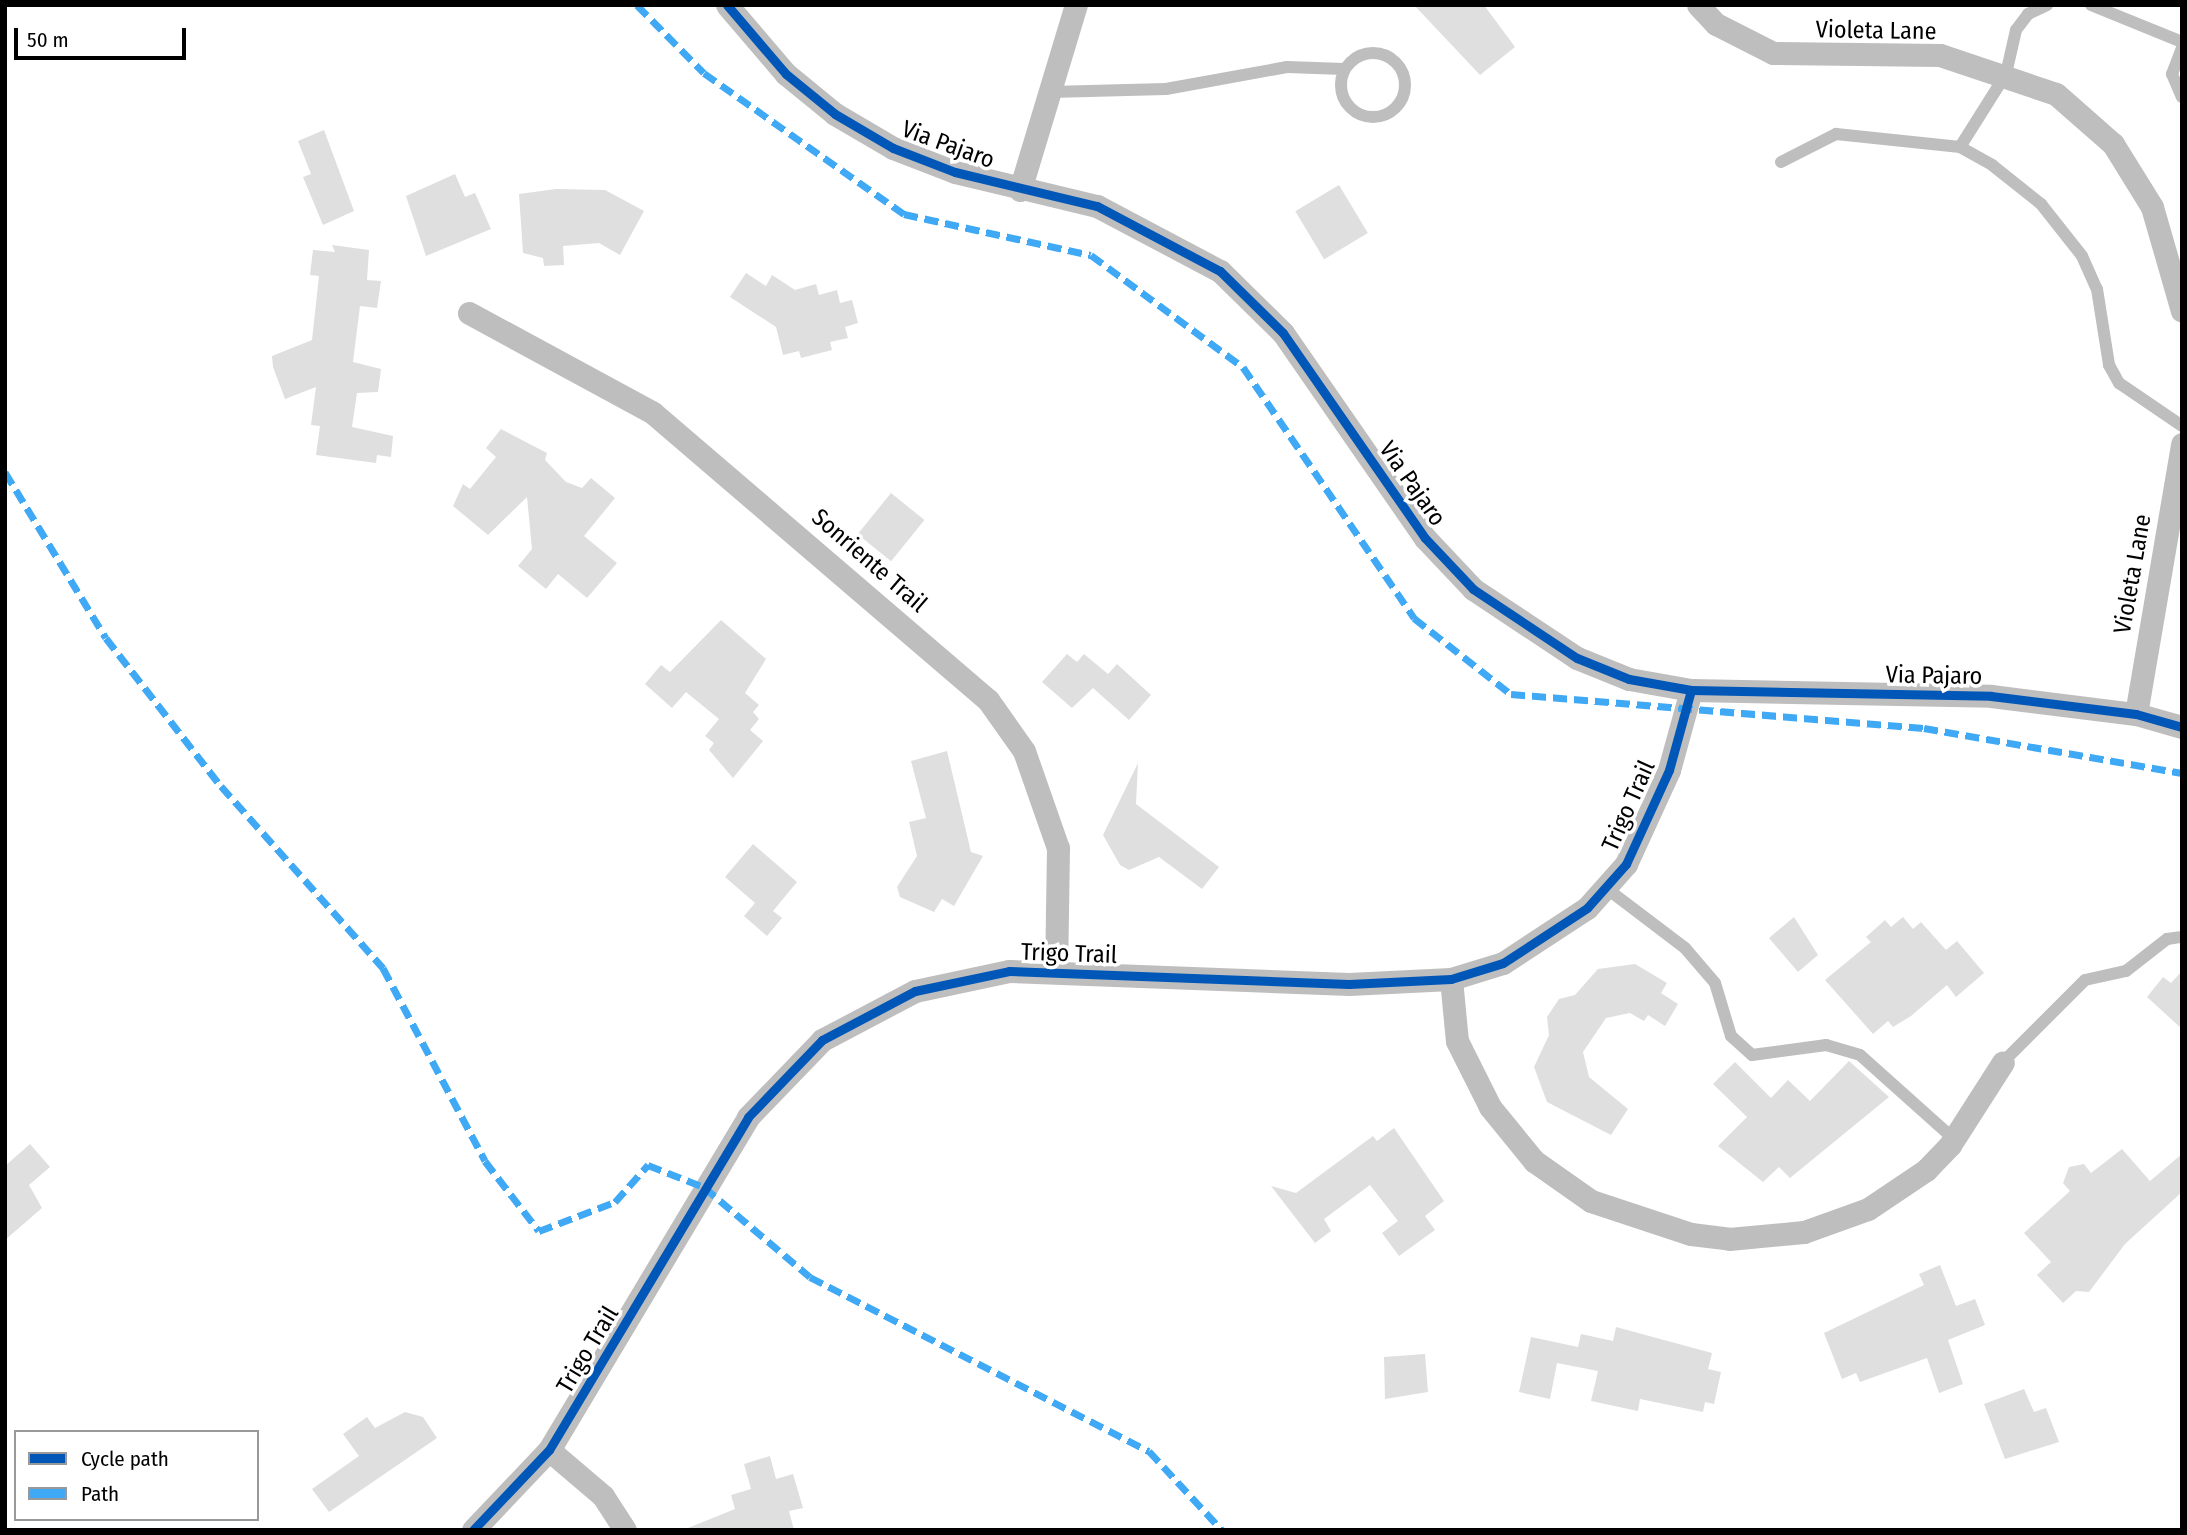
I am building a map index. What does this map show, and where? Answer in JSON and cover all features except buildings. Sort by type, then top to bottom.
[{"type":"street","name":"Via Pajaro","points":[[727,5],[786,74],[835,114],[893,148],[1020,190],[1097,206],[1220,271],[1283,333],[1425,538],[1473,589],[1577,658],[1629,679],[1691,690],[1991,696],[2136,714],[2182,727]]},
{"type":"street","points":[[1020,190],[1076,5]]},
{"type":"street","name":"Violeta Lane","points":[[1698,5],[1716,24],[1773,53],[1940,55],[2006,74],[2056,94],[2113,144],[2152,207],[2182,311]]},
{"type":"street","name":"Sonriente Trail","points":[[469,313],[653,413],[988,700],[1024,751],[1058,848],[1056,971]]},
{"type":"street","name":"Violeta Lane","points":[[2136,714],[2182,444]]},
{"type":"street","name":"Trigo Trail","points":[[473,1530],[549,1450],[704,1187],[775,1081],[822,1040],[915,991],[959,978],[1056,971],[1349,984],[1451,979],[1503,963],[1606,888],[1648,824],[1691,690]]},
{"type":"street","points":[[1451,979],[1457,1041],[1510,1133],[1560,1184],[1657,1228],[1729,1238],[1804,1233],[1898,1192],[1954,1139],[2003,1062]]},
{"type":"street","points":[[549,1450],[603,1496],[625,1530]]},
{"type":"lane","points":[[1960,147],[2006,74],[2016,30],[2028,14],[2047,5]]},
{"type":"lane","points":[[2091,5],[2182,45],[2172,74],[2182,97]]},
{"type":"lane","points":[[1050,92],[1166,89],[1287,67],[1344,69],[1363,53],[1388,55],[1404,74],[1402,100],[1383,116],[1358,114],[1342,94],[1344,69]]},
{"type":"lane","points":[[1782,162],[1836,134],[1960,147],[2022,188],[2058,225],[2097,289],[2109,365],[2119,383],[2182,426]]},
{"type":"lane","points":[[1606,888],[1685,948],[1715,983],[1731,1036],[1752,1055],[1826,1045],[1860,1055],[1954,1139]]},
{"type":"lane","points":[[2003,1062],[2085,980],[2126,971],[2167,939],[2182,937]]},
{"type":"marked path","points":[[637,5],[704,73],[904,214],[1091,255],[1243,367],[1414,618],[1511,694],[1924,728],[2182,773]]},
{"type":"marked path","points":[[5,472],[106,638],[221,786],[383,968],[485,1161],[539,1231],[615,1202],[648,1165],[704,1187],[810,1277],[1149,1451],[1222,1530]]},
{"type":"cycle path","points":[[727,5],[786,74],[835,114],[893,148],[955,172],[1097,206],[1220,271],[1283,333],[1425,538],[1473,589],[1577,658],[1629,679],[1691,690],[1991,696],[2136,714],[2182,727]]},
{"type":"cycle path","points":[[473,1530],[549,1450],[748,1117],[822,1040],[915,991],[1009,971],[1349,984],[1451,979],[1503,963],[1587,908],[1626,864],[1669,770],[1691,690]]}]
